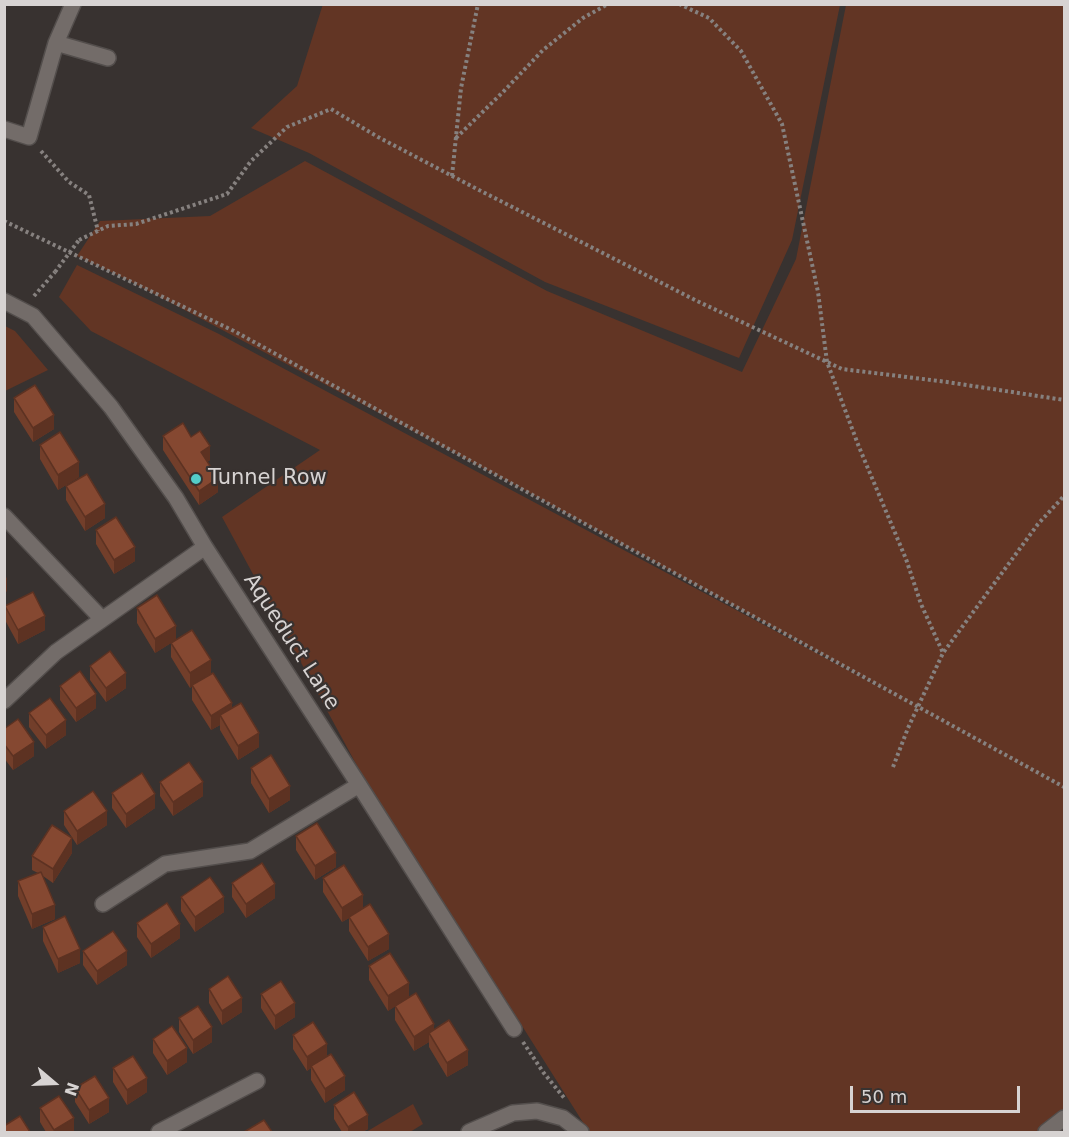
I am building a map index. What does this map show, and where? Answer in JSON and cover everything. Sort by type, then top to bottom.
[{"type":"street","points":[[4,129],[28,137],[56,43],[73,4]]},
{"type":"street","points":[[56,43],[108,57]]},
{"type":"street","name":"Aqueduct Lane","points":[[4,301],[33,316],[111,407],[176,498],[205,547],[514,1029]]},
{"type":"street","points":[[4,516],[102,619]]},
{"type":"street","points":[[4,701],[56,651],[205,547]]},
{"type":"street","points":[[103,904],[165,864],[250,851],[359,785]]},
{"type":"street","points":[[159,1132],[257,1081]]},
{"type":"street","points":[[469,1132],[513,1113],[537,1111],[563,1118],[581,1132]]},
{"type":"street","points":[[1046,1132],[1065,1118]]},
{"type":"path","points":[[452,176],[461,88],[478,4]]},
{"type":"path","points":[[456,138],[543,50],[583,18],[608,4]]},
{"type":"path","points":[[679,4],[709,18],[741,51],[782,124],[818,292],[827,362],[859,447],[906,559],[921,604],[943,653]]},
{"type":"path","points":[[21,310],[55,272],[79,240],[108,226],[136,224],[227,194],[251,161],[287,127],[331,110],[452,176],[697,301],[842,369],[1065,400]]},
{"type":"path","points":[[28,137],[69,182],[89,195],[98,231]]},
{"type":"path","points":[[4,221],[234,331],[1065,788]]},
{"type":"path","points":[[893,767],[908,728],[943,653],[1038,524],[1065,496]]},
{"type":"path","points":[[514,1029],[565,1100]]},
{"type":"shaded area","points":[[323,4],[840,5],[792,240],[739,358],[545,282],[309,153],[251,128],[297,86]]},
{"type":"shaded area","points":[[846,5],[1064,5],[1064,1128],[1059,1132],[589,1132],[368,786],[222,517],[320,450],[91,331],[59,297],[77,265],[219,334],[901,698],[517,486],[126,279],[77,256],[100,221],[210,216],[305,161],[547,291],[742,372],[796,259]]},
{"type":"shaded area","points":[[5,326],[15,331],[48,370],[5,391]]},
{"type":"shaded area","points":[[413,1104],[423,1124],[410,1132],[366,1132]]},
{"type":"building","points":[[35,385],[54,415],[33,428],[14,398]]},
{"type":"building","points":[[183,423],[191,437],[200,431],[210,446],[201,452],[218,478],[199,491],[163,436]]},
{"type":"building","points":[[60,432],[79,462],[58,475],[40,445]]},
{"type":"building","points":[[87,474],[105,504],[85,517],[66,486]]},
{"type":"building","points":[[116,517],[135,547],[114,560],[96,530]]},
{"type":"building","points":[[33,592],[45,616],[18,630],[5,606]]},
{"type":"building","points":[[157,595],[176,626],[155,639],[137,608]]},
{"type":"building","points":[[192,630],[211,660],[190,673],[171,643]]},
{"type":"building","points":[[110,651],[126,673],[106,688],[90,666]]},
{"type":"building","points":[[80,671],[96,694],[76,708],[60,686]]},
{"type":"building","points":[[213,673],[232,703],[211,716],[192,685]]},
{"type":"building","points":[[50,698],[66,720],[46,735],[29,713]]},
{"type":"building","points":[[241,703],[259,733],[238,746],[220,715]]},
{"type":"building","points":[[18,719],[34,742],[13,756],[4,744],[4,729]]},
{"type":"building","points":[[271,755],[290,786],[269,799],[251,768]]},
{"type":"building","points":[[189,762],[203,782],[173,802],[160,782]]},
{"type":"building","points":[[142,773],[155,794],[126,814],[112,793]]},
{"type":"building","points":[[93,791],[107,811],[77,831],[64,811]]},
{"type":"building","points":[[317,823],[336,853],[315,866],[296,836]]},
{"type":"building","points":[[52,825],[72,838],[53,869],[32,856]]},
{"type":"building","points":[[262,863],[275,884],[246,904],[232,883]]},
{"type":"building","points":[[344,865],[363,895],[342,908],[323,878]]},
{"type":"building","points":[[41,872],[55,905],[32,914],[18,881]]},
{"type":"building","points":[[210,877],[224,897],[195,917],[181,897]]},
{"type":"building","points":[[167,903],[180,924],[151,944],[137,923]]},
{"type":"building","points":[[370,904],[389,934],[368,947],[349,917]]},
{"type":"building","points":[[65,916],[80,949],[58,959],[43,927]]},
{"type":"building","points":[[113,931],[127,951],[97,971],[83,951]]},
{"type":"building","points":[[390,953],[409,983],[388,996],[369,966]]},
{"type":"building","points":[[228,976],[242,998],[222,1011],[209,989]]},
{"type":"building","points":[[281,981],[295,1003],[275,1016],[261,994]]},
{"type":"building","points":[[416,993],[434,1024],[414,1037],[395,1006]]},
{"type":"building","points":[[198,1006],[212,1027],[193,1040],[179,1018]]},
{"type":"building","points":[[449,1020],[468,1050],[447,1063],[429,1033]]},
{"type":"building","points":[[313,1022],[327,1044],[307,1057],[293,1035]]},
{"type":"building","points":[[172,1026],[187,1048],[167,1061],[153,1039]]},
{"type":"building","points":[[331,1054],[345,1076],[325,1089],[311,1066]]},
{"type":"building","points":[[133,1056],[147,1078],[127,1090],[113,1068]]},
{"type":"building","points":[[95,1076],[109,1098],[89,1110],[75,1088]]},
{"type":"building","points":[[354,1092],[368,1115],[348,1127],[334,1105]]},
{"type":"building","points":[[59,1096],[74,1118],[54,1130],[40,1108]]},
{"type":"building","points":[[20,1116],[30,1132],[4,1132],[4,1126]]},
{"type":"building","points":[[264,1120],[272,1132],[244,1132]]},
{"type":"place","name":"Tunnel Row","points":[[196,479]]}]
